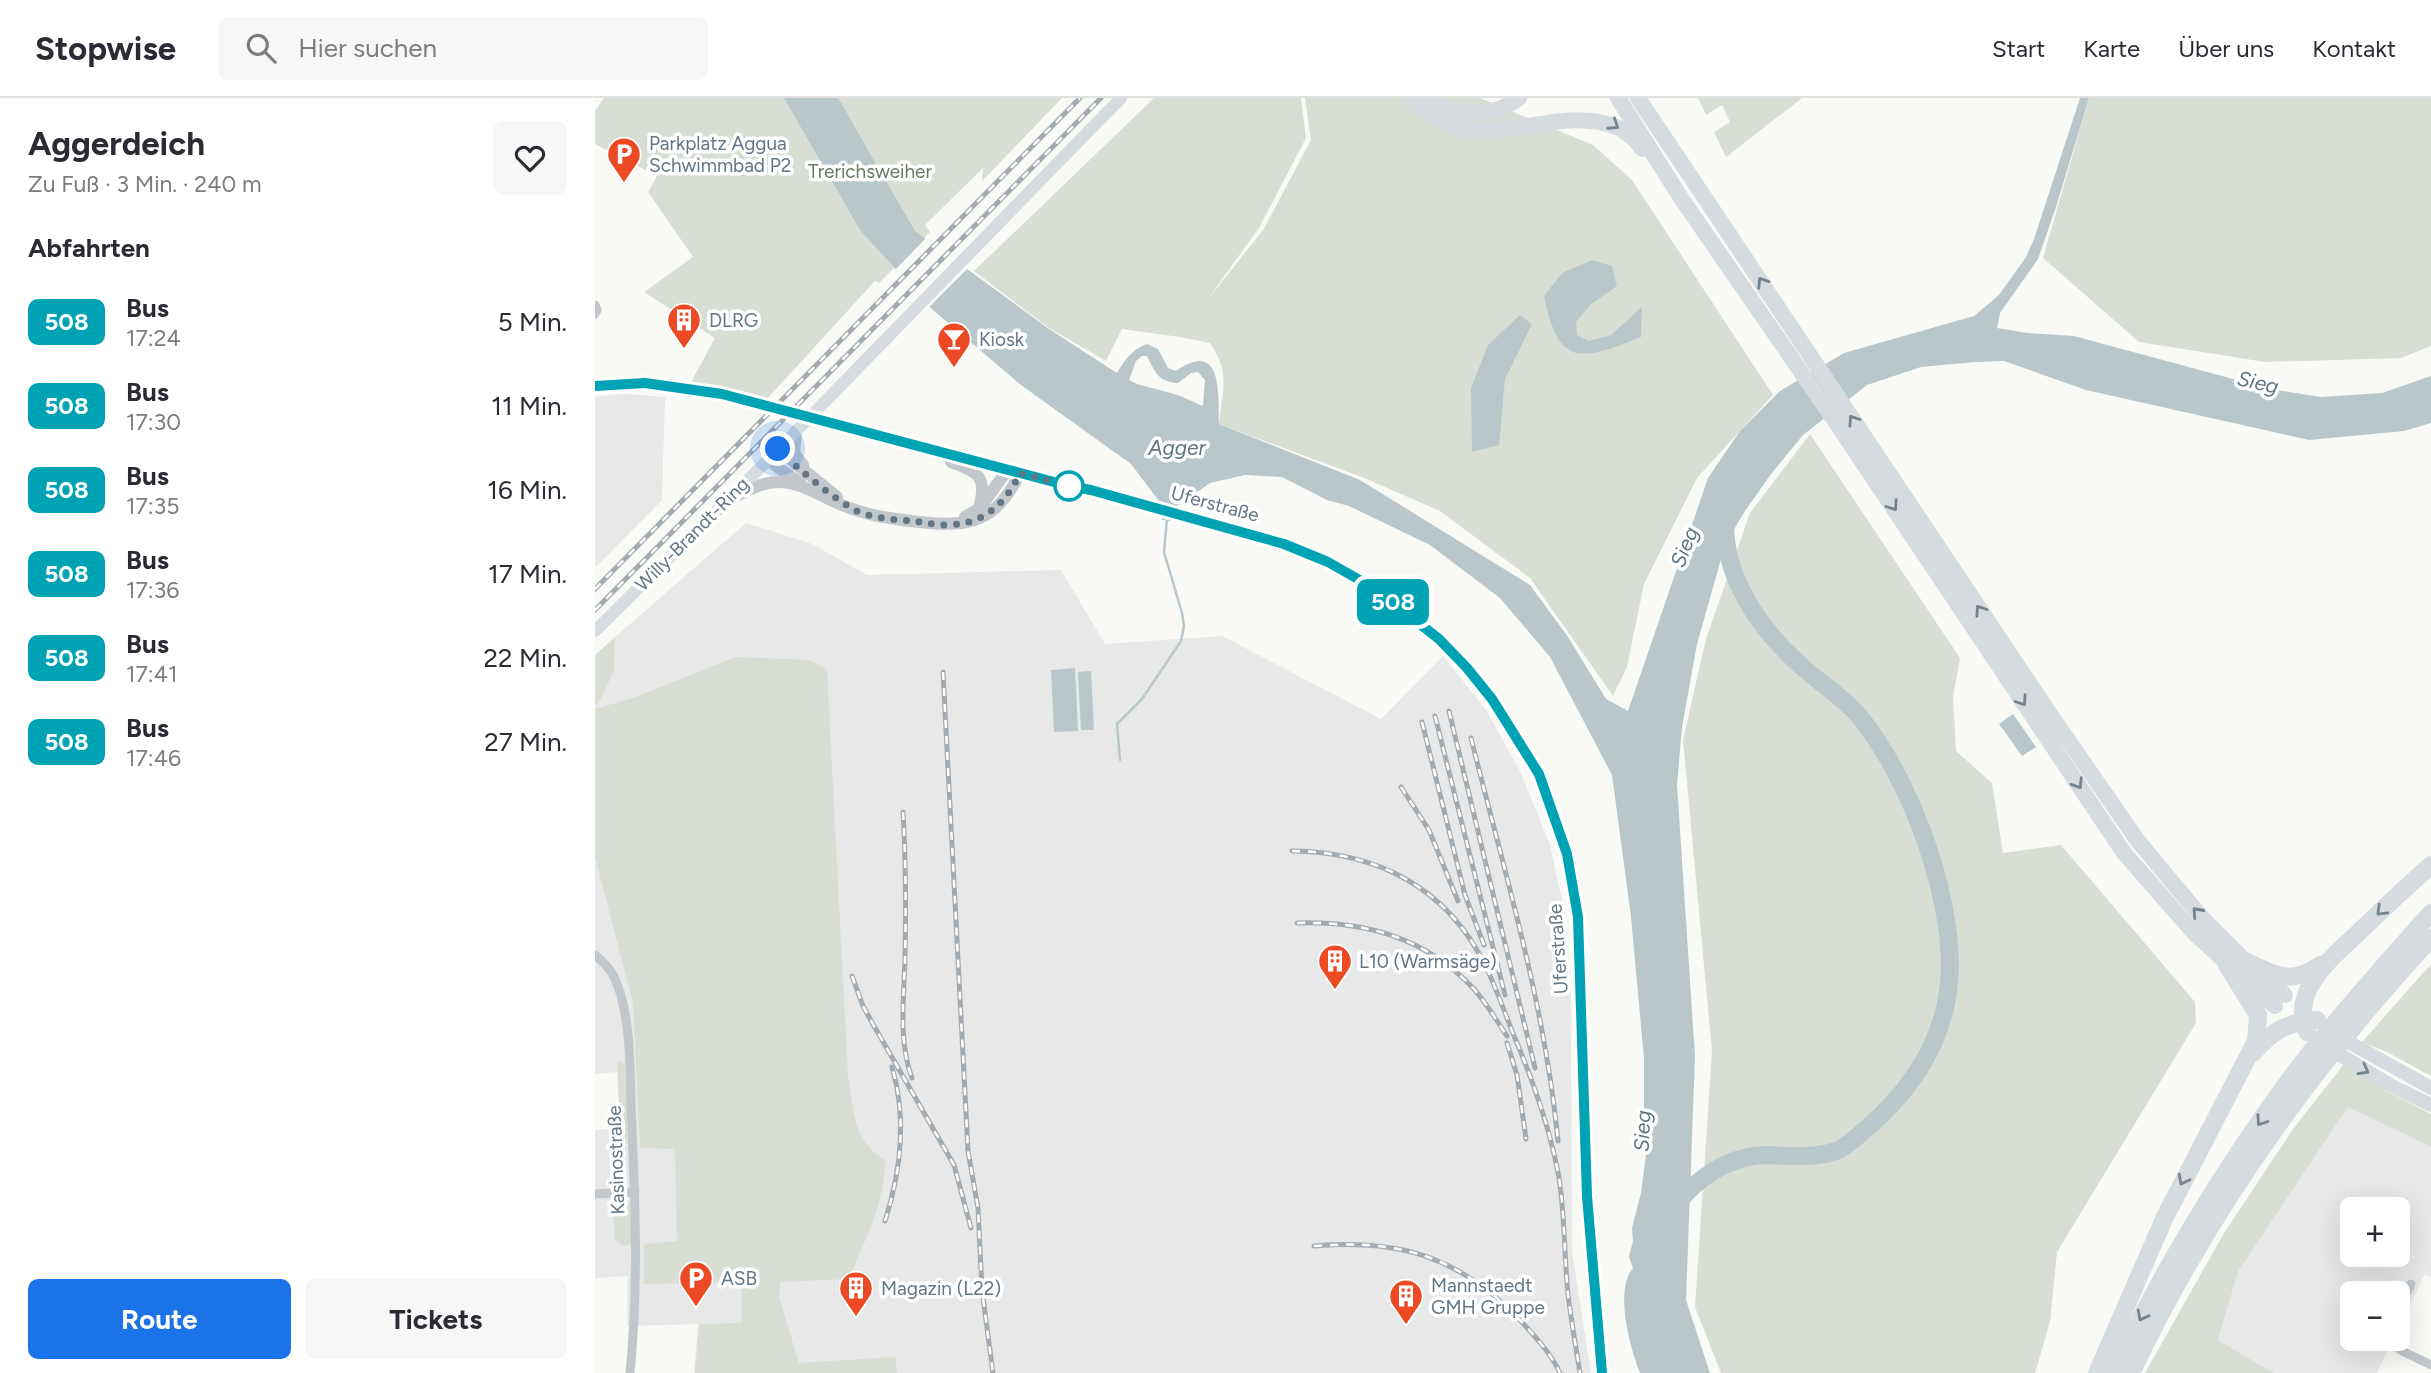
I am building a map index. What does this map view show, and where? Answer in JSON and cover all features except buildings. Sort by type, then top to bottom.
[{"type":"highway","points":[[1412,98],[1430,114],[1451,125],[1473,127],[1573,111],[1606,119],[1636,140],[1793,344]]},
{"type":"highway","points":[[1426,98],[1441,108],[1460,113],[1483,113],[1519,98]]},
{"type":"highway","points":[[1618,98],[1681,198]]},
{"type":"highway","points":[[1638,98],[1694,179],[1793,344],[2011,671],[2124,853],[2161,899],[2227,965],[2280,1000]]},
{"type":"highway","points":[[1653,98],[1684,153],[1694,179]]},
{"type":"highway","points":[[2011,671],[2138,841],[2203,919],[2280,1000]]},
{"type":"highway","points":[[2245,961],[2284,977],[2308,974],[2332,957],[2431,865]]},
{"type":"highway","points":[[2113,1373],[2194,1222],[2235,1158],[2357,1009],[2431,913]]},
{"type":"highway","points":[[2357,1009],[2431,938]]},
{"type":"highway","points":[[2250,1056],[2273,1033],[2305,1021],[2307,991],[2332,957]]},
{"type":"highway","points":[[2097,1373],[2164,1219],[2256,1041],[2258,1015],[2227,965]]},
{"type":"highway","points":[[2131,1373],[2201,1241],[2307,1071]]},
{"type":"main road","name":"Willy-Brandt-Ring","points":[[595,631],[793,435],[1121,98]]},
{"type":"main road","points":[[2280,1000],[2349,1061],[2431,1105]]},
{"type":"main road","points":[[2305,1021],[2431,1088]]},
{"type":"street","points":[[595,305],[595,314]]},
{"type":"street","name":"Uferstraße","points":[[595,386],[645,383],[696,389],[1261,536],[1307,553],[1352,575],[1403,609],[1439,639],[1492,699],[1539,774],[1567,854],[1578,917],[1587,1196],[1602,1373]]},
{"type":"street","points":[[793,435],[797,459],[833,494]]},
{"type":"street","points":[[930,449],[978,474],[983,486],[980,508]]},
{"type":"street","points":[[773,454],[781,470],[815,492]]},
{"type":"street","points":[[773,454],[855,510]]},
{"type":"street","points":[[922,522],[963,518],[980,508],[1014,471]]},
{"type":"street","points":[[725,502],[767,483],[789,483],[855,510],[934,525],[957,524],[983,517],[999,505],[1010,493],[1014,471]]},
{"type":"street","name":"Kasinostraße","points":[[595,955],[610,970],[621,994],[629,1054],[636,1297],[630,1373]]},
{"type":"street","points":[[595,1194],[635,1192]]},
{"type":"street","points":[[2402,1351],[2431,1365]]},
{"type":"shaded area","points":[[624,394],[665,397],[662,500],[595,568],[595,397]]},
{"type":"shaded area","points":[[746,523],[812,544],[867,575],[1061,570],[1105,644],[1222,636],[1381,719],[1443,656],[1486,710],[1519,769],[1550,845],[1566,918],[1571,999],[1572,1251],[1591,1373],[694,1373],[698,1324],[627,1326],[628,1276],[595,1278],[595,1130],[620,1128],[618,1072],[595,1074],[595,704],[614,671],[615,637]]},
{"type":"shaded area","points":[[2348,1107],[2431,1147],[2431,1277],[2425,1274],[2410,1305],[2410,1281],[2340,1281],[2340,1351],[2387,1351],[2377,1373],[2274,1373],[2218,1340],[2238,1272]]},
{"type":"green space","name":"Trerichsweiher","points":[[604,98],[1062,98],[982,181],[983,168],[925,225],[930,232],[879,283],[875,281],[766,400],[691,382],[715,338],[644,292],[693,257],[648,192],[657,176],[595,144],[595,111]]},
{"type":"green space","points":[[1154,98],[1301,98],[1306,138],[1259,228],[1205,303],[1263,230],[1311,140],[1305,98],[1480,98],[1593,145],[1632,180],[1773,395],[1697,478],[1644,584],[1627,667],[1613,696],[1530,578],[1440,511],[1362,477],[1219,424],[1223,373],[1210,343],[1122,329],[1106,361],[1049,328],[974,271]]},
{"type":"green space","points":[[1698,98],[1802,98],[1726,157],[1714,132],[1730,122],[1722,105],[1706,115]]},
{"type":"green space","points":[[2089,98],[2431,98],[2431,346],[2401,358],[2265,362],[2139,342],[2043,258]]},
{"type":"green space","points":[[1810,434],[1960,658],[1953,697],[1956,751],[1992,783],[2003,853],[2061,845],[2195,1002],[2196,1023],[2057,1252],[2050,1322],[2035,1373],[1721,1373],[1695,1307],[1712,1051],[1683,740],[1706,639],[1750,513]]},
{"type":"green space","points":[[615,637],[614,671],[598,704],[595,704],[595,655]]},
{"type":"green space","points":[[736,657],[809,660],[827,670],[848,1077],[860,1134],[874,1152],[885,1160],[878,1206],[849,1279],[780,1282],[779,1297],[799,1363],[895,1357],[897,1373],[695,1373],[699,1324],[741,1323],[742,1282],[644,1284],[644,1244],[677,1241],[675,1149],[640,1148],[633,1003],[595,857],[595,709],[633,698]]},
{"type":"green space","points":[[2431,964],[2431,1076],[2362,1042]]},
{"type":"green space","points":[[617,1061],[624,1064],[625,1068],[628,1144],[613,1141],[612,1129],[620,1128]]},
{"type":"green space","points":[[2344,1064],[2388,1092],[2431,1114],[2431,1147],[2348,1107],[2238,1272],[2218,1340],[2274,1373],[2145,1373],[2224,1233],[2293,1129]]},
{"type":"green space","points":[[623,1196],[630,1205],[631,1240],[631,1244],[624,1246],[615,1240],[612,1197]]},
{"type":"water","name":"Agger","points":[[784,98],[838,98],[915,231],[1049,329],[1117,373],[1133,352],[1147,344],[1158,349],[1168,368],[1176,371],[1202,361],[1210,365],[1217,385],[1219,424],[1360,480],[1530,585],[1568,637],[1606,699],[1628,711],[1708,478],[1740,431],[1780,391],[1844,353],[1974,316],[1999,295],[2026,257],[2034,239],[2080,98],[2089,98],[2038,259],[2000,313],[1997,328],[2074,336],[2270,389],[2321,397],[2382,393],[2431,376],[2431,423],[2404,431],[2309,440],[2086,390],[2004,361],[1921,367],[1867,385],[1803,435],[1771,474],[1725,545],[1697,644],[1682,727],[1677,785],[1695,1056],[1686,1300],[1710,1373],[1640,1373],[1628,1334],[1624,1304],[1627,1278],[1633,1268],[1629,1257],[1633,1241],[1632,1228],[1641,1193],[1649,1131],[1644,1121],[1644,1059],[1631,917],[1612,775],[1550,657],[1500,598],[1430,545],[1349,506],[1327,500],[1282,477],[1245,475],[1210,483],[1177,506],[1171,521],[1162,520],[1162,505],[1131,464],[1021,385],[933,310],[860,230]],"holes":[[[1147,356],[1155,371],[1166,381],[1178,383],[1191,373],[1198,372],[1205,380],[1203,406],[1129,380],[1136,361]]]},
{"type":"water","points":[[1592,260],[1612,266],[1617,286],[1590,305],[1576,322],[1577,335],[1589,341],[1611,335],[1642,307],[1641,337],[1603,351],[1576,353],[1566,348],[1557,337],[1544,296],[1562,273]]},
{"type":"water","points":[[1520,315],[1532,324],[1505,379],[1499,445],[1472,452],[1471,388],[1488,345]]},
{"type":"water","points":[[1075,668],[1078,731],[1054,732],[1051,670]]},
{"type":"water","points":[[1091,671],[1094,730],[1081,730],[1078,672]]},
{"type":"water","points":[[2013,714],[2036,747],[2022,756],[1999,724]]},
{"type":"pier","points":[[928,236],[969,267],[928,308],[894,271]]},
{"type":"waterway","points":[[1120,760],[1117,724],[1142,699],[1181,641],[1184,626],[1164,552],[1167,519]]},
{"type":"waterway","points":[[1674,1207],[1704,1178],[1740,1159],[1768,1155],[1820,1155],[1836,1151],[1848,1144],[1881,1115],[1920,1068],[1938,1032],[1948,992],[1950,959],[1939,885],[1927,846],[1897,774],[1859,716],[1784,650],[1758,618],[1747,601],[1731,564],[1725,524]]},
{"type":"railway","points":[[595,589],[1080,98]]},
{"type":"railway","points":[[595,610],[1101,98]]},
{"type":"railway","points":[[943,672],[968,1151],[978,1208],[982,1290]]},
{"type":"railway","points":[[1449,711],[1535,1068]]},
{"type":"railway","points":[[1435,716],[1505,995]]},
{"type":"railway","points":[[1422,722],[1465,895],[1484,945]]},
{"type":"railway","points":[[1471,738],[1533,988],[1544,1039],[1558,1141]]},
{"type":"railway","points":[[1401,787],[1429,830],[1458,901]]},
{"type":"railway","points":[[903,812],[906,904],[903,1034],[912,1078]]},
{"type":"railway","points":[[1292,851],[1353,858],[1381,867],[1407,880],[1431,896],[1452,916],[1470,939],[1486,967],[1533,1085],[1555,1159],[1562,1207],[1568,1294],[1580,1373]]},
{"type":"railway","points":[[1297,923],[1369,929],[1414,944],[1454,970],[1473,988],[1507,1036]]},
{"type":"railway","points":[[852,976],[863,1006],[954,1165],[971,1228]]},
{"type":"railway","points":[[1507,1043],[1517,1075],[1526,1139]]},
{"type":"railway","points":[[885,1221],[895,1183],[901,1125],[892,1067]]},
{"type":"railway","points":[[1314,1246],[1400,1249],[1449,1266],[1473,1280],[1518,1318],[1547,1351],[1560,1373]]},
{"type":"railway","points":[[981,1283],[993,1373]]},
{"type":"bus line","name":"508","points":[[595,386],[645,383],[722,394],[1261,536],[1328,562],[1352,575],[1412,615],[1439,639],[1492,699],[1518,738],[1539,774],[1567,854],[1578,917],[1587,1196],[1602,1373]]},
{"type":"place","name":"Parkplatz Aggua Schwimmbad P2","points":[[624,184]]},
{"type":"place","name":"DLRG","points":[[684,350]]},
{"type":"place","name":"Kiosk","points":[[954,369]]},
{"type":"place","name":"L10 (Warmsäge)","points":[[1335,991]]},
{"type":"place","name":"ASB","points":[[696,1308]]},
{"type":"place","name":"Magazin (L22)","points":[[856,1318]]},
{"type":"place","name":"Mannstaedt GMH Gruppe","points":[[1406,1326]]},
{"type":"route","points":[[778,449],[855,510],[934,525],[967,523],[983,517],[1010,493],[1020,473],[1069,486]]},
{"type":"water label","name":"Sieg","points":[[2258,382]]},
{"type":"water label","name":"Sieg","points":[[1684,547]]},
{"type":"water label","name":"Sieg","points":[[1642,1131]]}]
